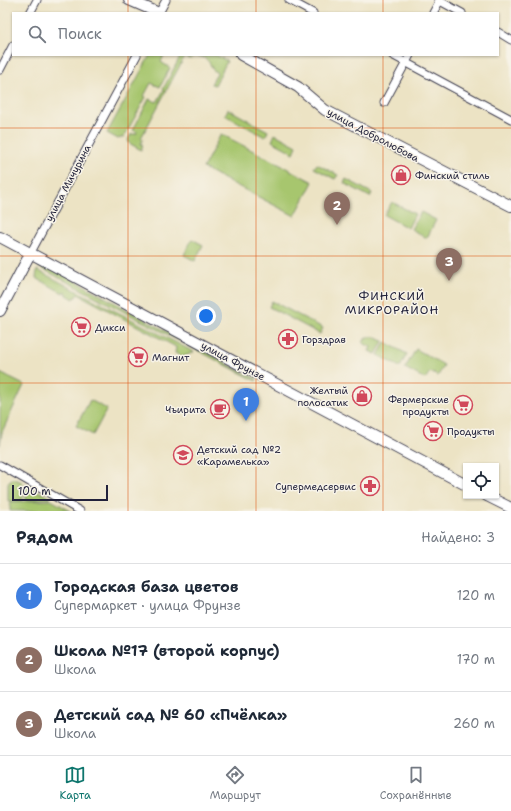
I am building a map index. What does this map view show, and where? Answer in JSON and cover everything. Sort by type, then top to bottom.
[{"type":"main road","points":[[128,0],[157,12]]},
{"type":"main road","name":"улица Добролюбова","points":[[243,56],[298,87],[325,110],[511,206]]},
{"type":"main road","name":"улица Фрунзе","points":[[0,237],[463,483]]},
{"type":"main road","name":"улица Мичурина","points":[[0,311],[30,254]]},
{"type":"main road","points":[[493,499],[511,508]]},
{"type":"street","points":[[31,12],[37,0]]},
{"type":"street","points":[[160,12],[166,0]]},
{"type":"street","points":[[289,0],[311,12]]},
{"type":"street","points":[[433,12],[439,0],[460,12]]},
{"type":"street","points":[[499,33],[511,40]]},
{"type":"street","points":[[0,70],[12,47]]},
{"type":"street","name":"улица Мичурина","points":[[30,254],[136,56]]},
{"type":"street","points":[[394,56],[511,119]]},
{"type":"street","points":[[384,103],[410,56]]},
{"type":"street","points":[[0,465],[80,511]]},
{"type":"green space","points":[[149,56],[164,56],[161,62],[170,68],[160,87],[151,83],[144,96],[146,97],[124,137],[118,139],[107,133]]},
{"type":"green space","points":[[178,56],[185,56],[141,138],[143,139],[141,144],[143,145],[141,150],[129,143],[128,140],[131,134],[136,134],[137,132],[133,130],[149,99],[157,102],[180,57]]},
{"type":"green space","points":[[185,56],[197,56],[193,57],[190,59]]},
{"type":"green space","points":[[200,56],[218,56],[227,61],[215,85],[211,84],[217,73],[204,58]]},
{"type":"green space","points":[[228,109],[268,131],[265,137],[225,115]]},
{"type":"green space","points":[[221,134],[313,182],[295,216],[203,168]]},
{"type":"green space","points":[[275,134],[297,146],[294,153],[272,141]]},
{"type":"green space","points":[[317,164],[338,175],[335,179],[314,168]]},
{"type":"green space","points":[[346,179],[372,193],[370,197],[344,183]]},
{"type":"green space","points":[[392,202],[415,214],[408,228],[384,215]]},
{"type":"green space","points":[[421,212],[436,220],[427,238],[411,229]]},
{"type":"green space","points":[[192,239],[203,245],[195,261],[184,255]]},
{"type":"green space","points":[[41,262],[190,344],[213,355],[241,372],[257,379],[256,381],[39,267]]},
{"type":"green space","points":[[37,270],[194,352],[183,357],[175,353],[176,347],[78,294],[74,299],[67,295],[64,291],[63,293],[36,278]]},
{"type":"green space","points":[[272,301],[323,328],[320,334],[269,307]]},
{"type":"green space","points":[[366,337],[375,337],[383,341],[376,354],[369,351],[371,347],[363,343]]},
{"type":"green space","points":[[385,342],[407,354],[400,367],[378,355]]},
{"type":"green space","points":[[416,349],[444,365],[438,376],[430,372],[425,379],[405,368]]},
{"type":"green space","points":[[0,373],[24,385],[2,432],[0,445]]},
{"type":"green space","points":[[90,400],[107,409],[93,435],[76,426]]},
{"type":"green space","points":[[12,479],[22,482],[23,500],[8,501],[8,483]]},
{"type":"green space","points":[[25,484],[51,498],[26,500]]},
{"type":"green space","points":[[51,500],[71,511],[10,511],[10,502]]},
{"type":"place","name":"Финский стиль","points":[[401,175]]},
{"type":"place","name":"Школа №17 (второй корпус)","points":[[337,225]]},
{"type":"place","name":"Детский сад № 60 «Пчёлка»","points":[[449,281]]},
{"type":"place","name":"Дикси","points":[[81,327]]},
{"type":"place","name":"Горздрав","points":[[288,339]]},
{"type":"place","name":"Магнит","points":[[138,357]]},
{"type":"place","name":"Желтый полосатик","points":[[362,396]]},
{"type":"place","name":"Фермерские продукты","points":[[463,405]]},
{"type":"place","name":"Чъирита","points":[[220,409]]},
{"type":"place","name":"Городская база цветов","points":[[246,421]]},
{"type":"place","name":"Продукты","points":[[433,431]]},
{"type":"place","name":"Детский сад №2 «Карамелька»","points":[[183,455]]},
{"type":"place","name":"Супермедсервис","points":[[370,486]]},
{"type":"district","name":"ФИНСКИЙ МИКРОРАЙОН","points":[[392,303]]}]
